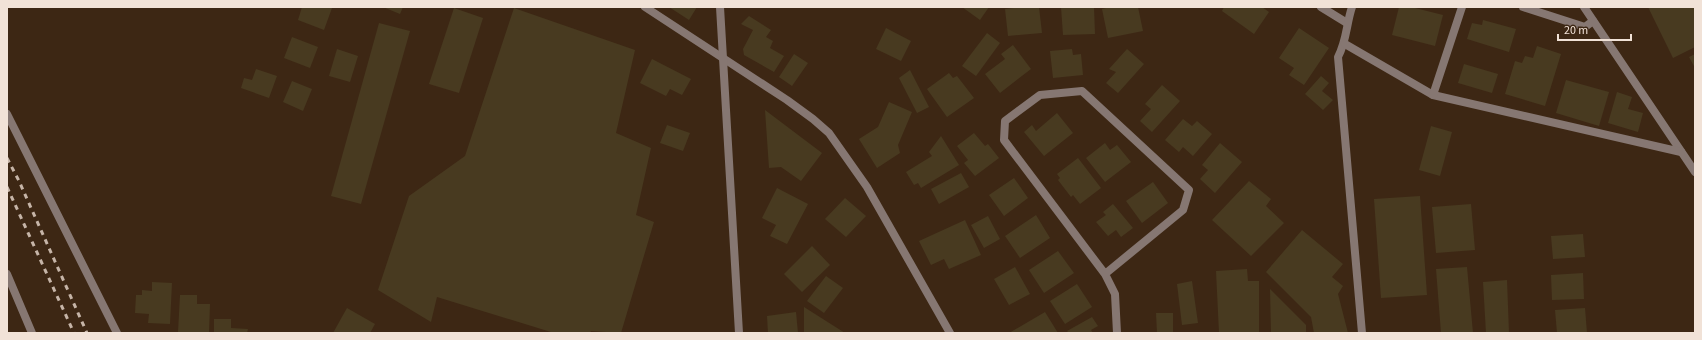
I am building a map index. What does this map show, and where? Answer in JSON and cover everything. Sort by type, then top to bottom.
[{"type":"street","points":[[645,7],[800,109],[829,133],[867,187],[950,333]]},
{"type":"street","points":[[720,7],[739,333]]},
{"type":"street","points":[[1321,7],[1347,23]]},
{"type":"street","points":[[1352,7],[1347,23],[1345,44],[1338,57],[1362,333]]},
{"type":"street","points":[[1433,95],[1462,7]]},
{"type":"street","points":[[1523,7],[1585,27],[1594,21]]},
{"type":"street","points":[[1584,7],[1695,172]]},
{"type":"street","points":[[1345,44],[1433,95],[1681,152]]},
{"type":"street","points":[[1105,274],[1183,210],[1189,190],[1082,91],[1040,96],[1005,121],[1004,140],[1105,274],[1115,294],[1117,333]]},
{"type":"street","points":[[7,114],[117,333]]},
{"type":"street","points":[[7,274],[32,333]]},
{"type":"building","points":[[302,7],[332,8],[324,30],[298,20]]},
{"type":"building","points":[[383,7],[403,7],[400,14]]},
{"type":"building","points":[[669,7],[697,7],[689,20]]},
{"type":"building","points":[[962,7],[989,7],[980,20]]},
{"type":"building","points":[[1039,7],[1042,33],[1008,36],[1005,9]]},
{"type":"building","points":[[1061,7],[1094,7],[1095,34],[1063,35]]},
{"type":"building","points":[[1110,7],[1138,7],[1143,31],[1108,38],[1102,9]]},
{"type":"building","points":[[1224,7],[1262,7],[1269,12],[1254,34],[1222,11]]},
{"type":"building","points":[[1399,7],[1411,7],[1443,15],[1435,46],[1392,35]]},
{"type":"building","points":[[1648,7],[1695,7],[1695,47],[1673,58]]},
{"type":"building","points":[[454,8],[483,18],[459,93],[429,84]]},
{"type":"building","points":[[514,8],[635,50],[616,133],[651,148],[636,215],[654,222],[621,333],[591,331],[590,333],[554,333],[437,297],[431,322],[378,290],[409,196],[465,156]]},
{"type":"building","points":[[749,16],[771,30],[766,37],[773,41],[770,48],[784,56],[774,72],[744,55],[743,49],[753,30],[741,24]]},
{"type":"building","points":[[1483,20],[1516,29],[1509,52],[1467,39],[1472,23],[1482,25]]},
{"type":"building","points":[[379,23],[410,31],[361,204],[331,196]]},
{"type":"building","points":[[886,28],[911,41],[901,61],[876,49]]},
{"type":"building","points":[[1299,28],[1329,48],[1304,85],[1289,75],[1294,68],[1279,58]]},
{"type":"building","points":[[987,33],[1000,43],[976,76],[962,66]]},
{"type":"building","points":[[292,37],[318,47],[310,68],[284,58]]},
{"type":"building","points":[[1013,45],[1031,69],[1000,93],[985,74],[1005,59],[1001,54]]},
{"type":"building","points":[[1537,46],[1561,54],[1545,106],[1505,94],[1515,61],[1522,63],[1525,56],[1533,58]]},
{"type":"building","points":[[337,49],[358,56],[350,82],[329,76]]},
{"type":"building","points":[[1072,49],[1073,55],[1081,54],[1083,75],[1053,78],[1050,51]]},
{"type":"building","points":[[1127,49],[1144,64],[1118,93],[1106,83],[1116,72],[1109,69]]},
{"type":"building","points":[[794,54],[808,63],[792,86],[779,77]]},
{"type":"building","points":[[1695,54],[1695,68],[1689,57]]},
{"type":"building","points":[[652,59],[691,79],[682,95],[670,89],[666,96],[640,83]]},
{"type":"building","points":[[1464,64],[1498,74],[1492,93],[1458,83]]},
{"type":"building","points":[[256,69],[277,76],[269,98],[241,88],[244,78],[252,80]]},
{"type":"building","points":[[910,70],[929,107],[917,113],[899,78]]},
{"type":"building","points":[[949,73],[953,78],[957,76],[974,98],[947,117],[927,89]]},
{"type":"building","points":[[1321,76],[1329,83],[1322,91],[1333,100],[1323,110],[1305,94]]},
{"type":"building","points":[[1566,80],[1609,92],[1599,126],[1556,113]]},
{"type":"building","points":[[292,81],[312,89],[303,111],[283,102]]},
{"type":"building","points":[[1162,85],[1180,101],[1152,132],[1140,121],[1151,109],[1145,104]]},
{"type":"building","points":[[1617,92],[1632,97],[1628,109],[1643,113],[1638,132],[1608,123]]},
{"type":"building","points":[[889,102],[912,112],[898,145],[900,153],[877,168],[859,139],[878,127]]},
{"type":"building","points":[[765,110],[822,153],[801,181],[781,167],[769,168]]},
{"type":"building","points":[[1057,113],[1073,133],[1044,156],[1024,132],[1032,125],[1036,131]]},
{"type":"building","points":[[1183,119],[1192,126],[1197,121],[1212,134],[1193,156],[1183,147],[1179,152],[1165,140]]},
{"type":"building","points":[[667,125],[690,133],[683,151],[660,143]]},
{"type":"building","points":[[1431,126],[1452,132],[1440,176],[1419,170]]},
{"type":"building","points":[[974,133],[985,146],[988,144],[999,158],[975,176],[964,163],[968,160],[957,146]]},
{"type":"building","points":[[941,136],[959,165],[921,188],[918,183],[914,185],[906,172],[932,156],[929,152]]},
{"type":"building","points":[[1105,143],[1110,150],[1117,145],[1131,162],[1105,182],[1086,158]]},
{"type":"building","points":[[1220,143],[1242,162],[1215,193],[1200,179],[1208,170],[1202,165]]},
{"type":"building","points":[[1078,158],[1101,188],[1080,204],[1073,195],[1071,197],[1058,180],[1060,178],[1057,174]]},
{"type":"building","points":[[961,173],[969,187],[939,204],[931,189]]},
{"type":"building","points":[[1014,178],[1028,198],[1004,216],[989,195]]},
{"type":"building","points":[[1249,181],[1271,199],[1266,206],[1284,223],[1251,256],[1212,220]]},
{"type":"building","points":[[1153,182],[1168,203],[1142,223],[1126,201]]},
{"type":"building","points":[[777,188],[808,204],[787,244],[770,236],[776,225],[762,218]]},
{"type":"building","points":[[1420,196],[1427,295],[1381,298],[1374,199]]},
{"type":"building","points":[[845,198],[866,216],[846,237],[825,219]]},
{"type":"building","points":[[1113,204],[1133,228],[1121,237],[1116,230],[1108,236],[1096,222],[1106,215],[1103,212]]},
{"type":"building","points":[[1471,204],[1475,250],[1436,253],[1432,207]]},
{"type":"building","points":[[1036,215],[1050,238],[1020,258],[1005,236]]},
{"type":"building","points":[[988,216],[1000,239],[984,248],[971,225]]},
{"type":"building","points":[[965,220],[981,255],[949,269],[944,259],[931,265],[919,241]]},
{"type":"building","points":[[1302,230],[1343,264],[1332,277],[1343,286],[1338,294],[1348,333],[1314,333],[1311,317],[1266,272]]},
{"type":"building","points":[[1583,234],[1585,257],[1553,259],[1551,236]]},
{"type":"building","points":[[812,246],[830,265],[802,292],[784,274]]},
{"type":"building","points":[[1058,251],[1074,273],[1044,293],[1029,270]]},
{"type":"building","points":[[1015,267],[1030,294],[1009,305],[994,279]]},
{"type":"building","points":[[1467,267],[1473,333],[1441,333],[1436,269]]},
{"type":"building","points":[[1247,269],[1248,281],[1259,281],[1259,333],[1219,333],[1216,271]]},
{"type":"building","points":[[1583,273],[1584,299],[1552,300],[1551,275]]},
{"type":"building","points":[[826,276],[843,288],[824,313],[807,301]]},
{"type":"building","points":[[1507,280],[1509,333],[1486,333],[1483,282]]},
{"type":"building","points":[[1192,281],[1198,323],[1182,325],[1177,284]]},
{"type":"building","points":[[152,282],[172,283],[170,324],[148,323],[149,314],[135,313],[136,295],[142,295],[142,290],[152,291]]},
{"type":"building","points":[[1077,284],[1092,307],[1065,324],[1050,301]]},
{"type":"building","points":[[1270,289],[1306,325],[1306,333],[1271,333]]},
{"type":"building","points":[[180,295],[197,295],[197,304],[210,304],[209,333],[178,332]]},
{"type":"building","points":[[804,307],[845,333],[804,333]]},
{"type":"building","points":[[347,308],[375,324],[370,333],[333,333]]},
{"type":"building","points":[[1585,308],[1587,333],[1557,333],[1555,310]]},
{"type":"building","points":[[796,312],[798,333],[768,333],[767,316]]},
{"type":"building","points":[[1045,312],[1058,333],[1009,333]]},
{"type":"building","points":[[1156,313],[1173,313],[1173,333],[1157,333]]},
{"type":"building","points":[[1092,317],[1098,326],[1091,330],[1093,333],[1069,333],[1067,331]]},
{"type":"building","points":[[214,319],[231,319],[231,328],[248,329],[247,333],[214,333]]},
{"type":"railway","points":[[7,158],[19,181],[87,333]]},
{"type":"railway","points":[[7,187],[74,333]]}]
